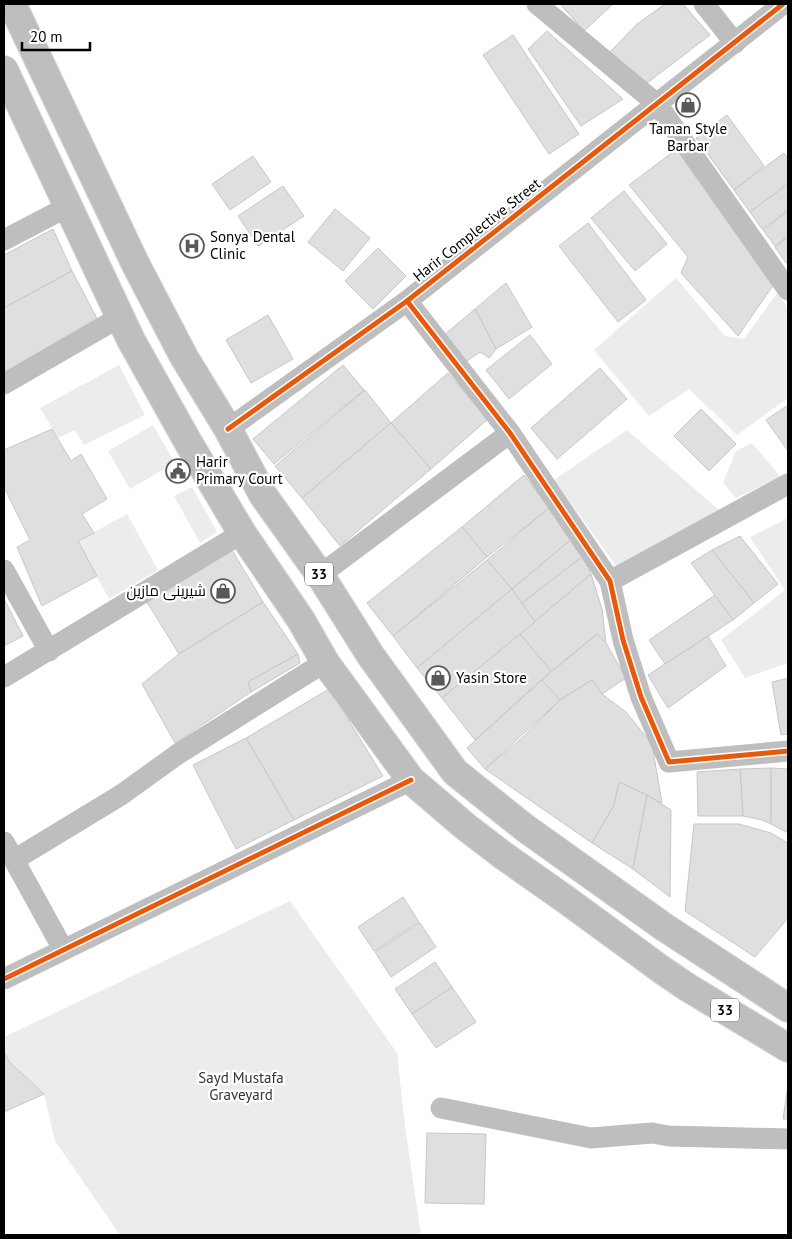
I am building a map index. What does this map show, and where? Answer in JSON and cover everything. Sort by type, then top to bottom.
[{"type":"main road","name":"33","points":[[12,4],[136,265],[184,357],[228,429],[263,495],[320,575],[371,656],[455,772],[525,828],[668,930],[788,1008]]},
{"type":"main road","name":"33","points":[[4,70],[126,329],[192,450],[242,533],[301,620],[325,662],[411,780],[504,856],[687,987],[788,1048]]},
{"type":"main road","points":[[126,329],[165,318]]},
{"type":"main road","points":[[596,921],[614,891]]},
{"type":"street","points":[[537,4],[658,104],[788,290]]},
{"type":"street","points":[[704,4],[735,43]]},
{"type":"street","name":"Harir Complective Street","points":[[228,429],[407,301],[783,4]]},
{"type":"street","points":[[4,240],[69,206]]},
{"type":"street","points":[[407,301],[510,433],[610,581],[623,640],[641,697],[669,762],[788,751]]},
{"type":"street","points":[[4,384],[126,329]]},
{"type":"street","points":[[320,575],[510,433]]},
{"type":"street","points":[[610,581],[788,484]]},
{"type":"street","points":[[4,677],[242,533]]},
{"type":"street","points":[[4,570],[49,651]]},
{"type":"street","points":[[63,949],[9,851],[121,795],[178,754],[325,662]]},
{"type":"street","points":[[4,979],[411,780]]},
{"type":"street","points":[[441,1108],[591,1138],[652,1133],[668,1136],[788,1139]]},
{"type":"green space","points":[[676,278],[725,336],[744,339],[778,292],[788,309],[788,398],[737,435],[689,389],[649,416],[594,350]]},
{"type":"green space","points":[[119,365],[145,415],[84,445],[75,430],[58,438],[40,408]]},
{"type":"green space","points":[[153,425],[175,463],[130,489],[108,451]]},
{"type":"green space","points":[[627,430],[727,517],[625,578],[554,480]]},
{"type":"green space","points":[[752,443],[781,477],[736,498],[723,483],[736,451]]},
{"type":"green space","points":[[192,487],[217,532],[200,543],[174,496]]},
{"type":"green space","points":[[127,514],[158,570],[109,599],[78,541]]},
{"type":"green space","points":[[788,518],[788,663],[745,678],[721,640],[785,590],[750,537]]},
{"type":"green space","name":"Sayd Mustafa Graveyard","points":[[290,901],[397,1053],[405,1126],[421,1235],[120,1235],[55,1141],[44,1094],[4,1055],[4,1037]]},
{"type":"building","points":[[560,4],[613,4],[584,31]]},
{"type":"building","points":[[665,4],[683,4],[710,35],[647,83],[608,54],[637,24]]},
{"type":"building","points":[[547,31],[623,99],[581,126],[528,49]]},
{"type":"building","points":[[513,35],[579,134],[549,154],[483,55]]},
{"type":"building","points":[[727,115],[764,166],[734,190],[696,138]]},
{"type":"building","points":[[677,149],[774,284],[738,336],[681,273],[688,257],[629,185]]},
{"type":"building","points":[[784,153],[788,159],[788,184],[750,212],[734,190]]},
{"type":"building","points":[[253,156],[271,182],[230,210],[212,184]]},
{"type":"building","points":[[788,184],[788,210],[762,229],[750,212]]},
{"type":"building","points":[[283,186],[304,216],[258,246],[238,216]]},
{"type":"building","points":[[624,191],[667,244],[635,271],[591,218]]},
{"type":"building","points":[[335,209],[370,238],[343,271],[308,242]]},
{"type":"building","points":[[788,211],[788,236],[775,246],[763,230]]},
{"type":"building","points":[[588,223],[646,300],[618,322],[559,246]]},
{"type":"building","points":[[53,229],[72,271],[4,308],[4,255]]},
{"type":"building","points":[[788,237],[788,262],[786,263],[775,247]]},
{"type":"building","points":[[378,248],[406,276],[373,309],[345,281]]},
{"type":"building","points":[[72,271],[101,326],[8,376],[4,368],[4,308]]},
{"type":"building","points":[[506,283],[532,327],[496,349],[475,309]]},
{"type":"building","points":[[475,309],[496,349],[489,358],[480,352],[464,363],[443,336]]},
{"type":"building","points":[[268,315],[293,359],[251,383],[226,340]]},
{"type":"building","points":[[530,335],[552,364],[509,399],[486,370]]},
{"type":"building","points":[[343,365],[364,390],[274,464],[253,439]]},
{"type":"building","points":[[600,368],[627,399],[557,459],[531,428]]},
{"type":"building","points":[[448,373],[488,419],[431,469],[391,423]]},
{"type":"building","points":[[365,390],[391,423],[302,498],[275,466]]},
{"type":"building","points":[[788,405],[788,451],[766,420]]},
{"type":"building","points":[[701,409],[736,444],[709,471],[674,436]]},
{"type":"building","points":[[391,423],[431,469],[340,546],[302,498]]},
{"type":"building","points":[[52,429],[71,461],[81,454],[107,499],[82,514],[94,533],[78,541],[97,576],[42,606],[17,547],[30,540],[4,487],[4,450]]},
{"type":"building","points":[[524,475],[549,508],[487,557],[462,527]]},
{"type":"building","points":[[549,508],[574,537],[512,589],[487,560]]},
{"type":"building","points":[[462,527],[487,557],[393,636],[367,603]]},
{"type":"building","points":[[740,536],[778,584],[754,603],[712,550]]},
{"type":"building","points":[[574,537],[583,556],[521,604],[512,589]]},
{"type":"building","points":[[232,550],[263,602],[179,654],[147,602]]},
{"type":"building","points":[[712,550],[754,603],[733,620],[691,563]]},
{"type":"building","points":[[583,556],[591,574],[535,622],[521,604]]},
{"type":"building","points":[[487,560],[512,589],[417,668],[393,636]]},
{"type":"building","points":[[591,574],[602,609],[606,643],[597,634],[551,671],[520,634]]},
{"type":"building","points":[[512,589],[535,622],[442,698],[417,668]]},
{"type":"building","points":[[715,595],[733,620],[665,664],[649,640]]},
{"type":"building","points":[[4,599],[23,636],[4,646]]},
{"type":"building","points":[[263,602],[298,654],[248,682],[251,692],[175,743],[142,684],[179,654]]},
{"type":"building","points":[[520,634],[551,671],[475,740],[442,698]]},
{"type":"building","points":[[597,634],[606,643],[626,678],[602,694],[592,680],[560,700],[542,680]]},
{"type":"building","points":[[708,636],[726,666],[668,708],[648,675]]},
{"type":"building","points":[[298,654],[300,663],[251,692],[248,682]]},
{"type":"building","points":[[788,678],[788,734],[781,735],[772,682]]},
{"type":"building","points":[[542,680],[560,700],[485,769],[467,748]]},
{"type":"building","points":[[592,680],[602,694],[626,712],[652,744],[662,803],[619,782],[614,805],[592,843],[485,769],[523,737],[560,700]]},
{"type":"building","points":[[329,689],[383,776],[294,820],[246,738]]},
{"type":"building","points":[[246,738],[294,820],[236,849],[193,765]]},
{"type":"building","points":[[771,768],[771,824],[743,816],[740,769]]},
{"type":"building","points":[[771,768],[788,769],[788,833],[771,824]]},
{"type":"building","points":[[740,769],[743,816],[698,816],[697,772]]},
{"type":"building","points":[[619,782],[647,795],[633,869],[592,843],[614,805]]},
{"type":"building","points":[[647,795],[671,810],[670,897],[633,869]]},
{"type":"building","points":[[694,824],[739,824],[771,833],[788,843],[788,918],[755,957],[685,911]]},
{"type":"building","points":[[403,897],[419,922],[374,951],[358,927]]},
{"type":"building","points":[[420,923],[436,947],[391,977],[375,952]]},
{"type":"building","points":[[435,962],[452,987],[412,1014],[395,989]]},
{"type":"building","points":[[452,987],[476,1022],[436,1048],[412,1014]]},
{"type":"building","points":[[4,1053],[9,1061],[44,1094],[4,1112]]},
{"type":"building","points":[[788,1085],[788,1119],[783,1119]]},
{"type":"building","points":[[427,1133],[486,1134],[484,1204],[425,1203]]},
{"type":"cycle path","points":[[228,429],[407,301],[783,4]]},
{"type":"cycle path","points":[[407,301],[510,433],[610,581],[623,640],[641,697],[669,762],[788,751]]},
{"type":"cycle path","points":[[4,979],[411,780]]},
{"type":"place","name":"Taman Style Barbar","points":[[688,105]]},
{"type":"place","name":"Sonya Dental Clinic","points":[[192,246]]},
{"type":"place","name":"Harir Primary Court","points":[[178,471]]},
{"type":"place","name":"شیرینی مازین","points":[[223,591]]},
{"type":"place","name":"Yasin Store","points":[[438,678]]}]
